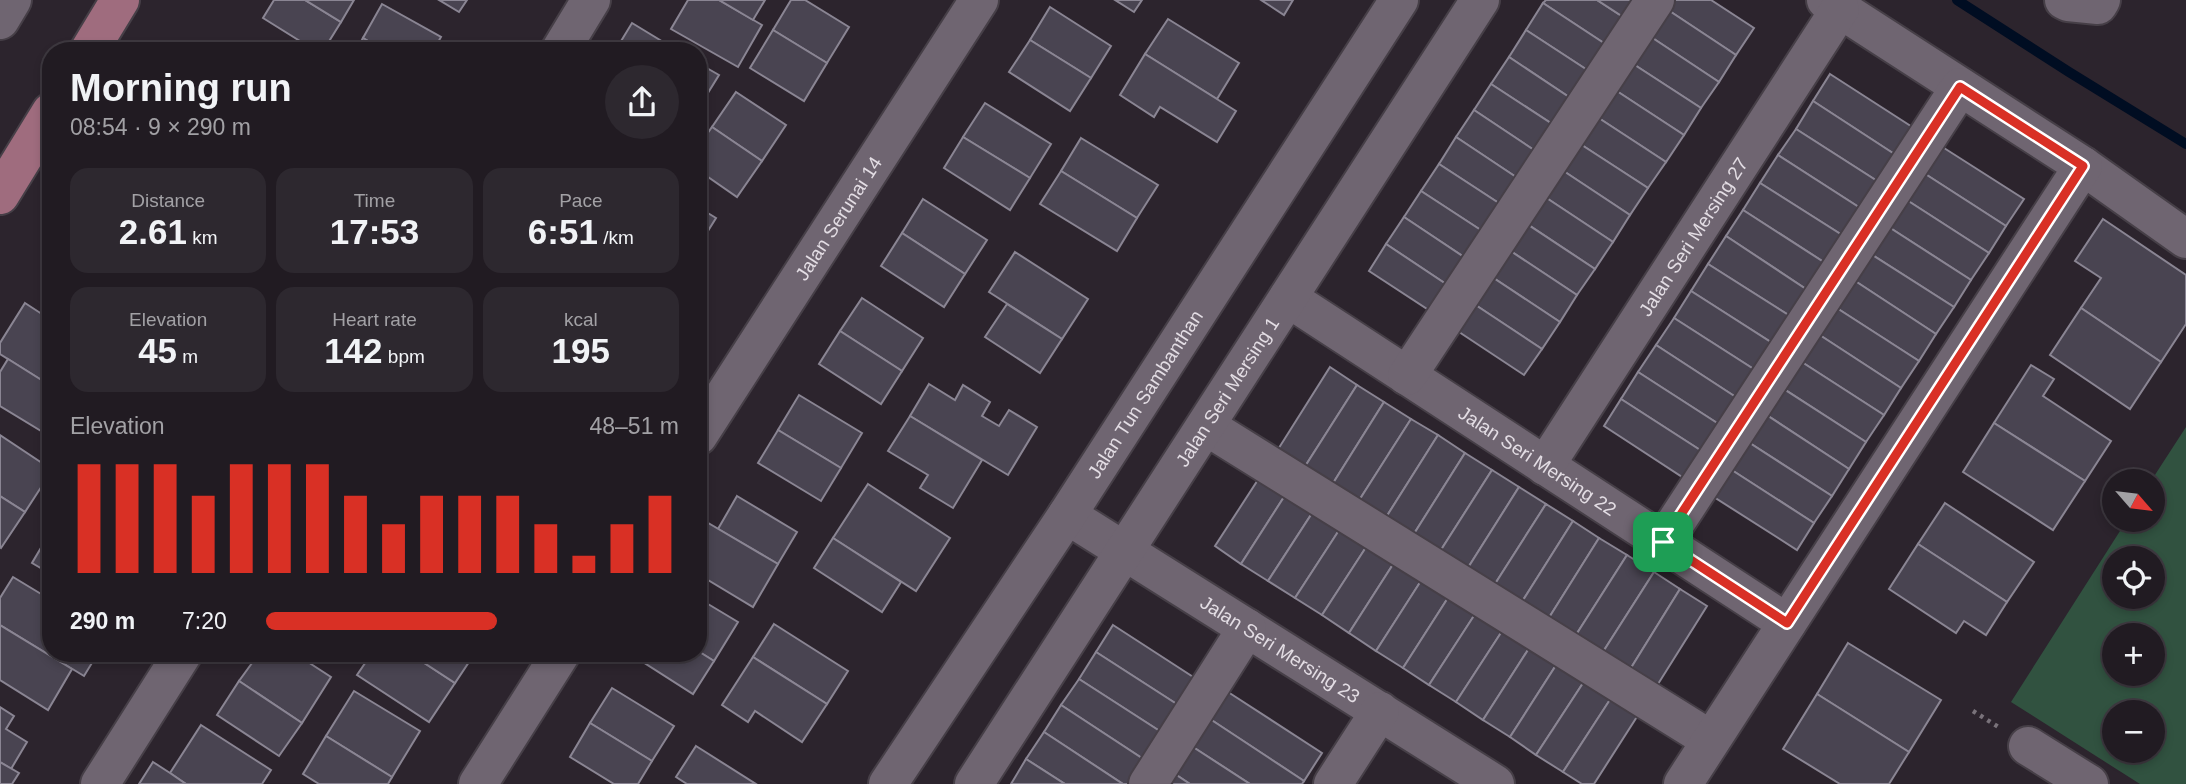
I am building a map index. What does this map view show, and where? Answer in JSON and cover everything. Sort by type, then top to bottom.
[{"type":"main road","points":[[94,42],[120,0]]},
{"type":"main road","points":[[0,195],[42,127]]},
{"type":"street","points":[[0,20],[12,0]]},
{"type":"street","points":[[565,42],[591,0]]},
{"type":"street","name":"Jalan Serunai 14","points":[[707,422],[979,0]]},
{"type":"street","name":"Jalan Tun Sambanthan","points":[[888,784],[1096,533],[1399,0]]},
{"type":"street","name":"Jalan Seri Mersing 1","points":[[974,784],[1096,533],[1206,426],[1480,0]]},
{"type":"street","points":[[1407,376],[1655,0]]},
{"type":"street","points":[[1833,4],[2083,166],[2186,239]]},
{"type":"street","name":"Jalan Seri Mersing 27","points":[[1545,466],[1833,4]]},
{"type":"street","points":[[1663,542],[1960,87]]},
{"type":"street","points":[[1683,784],[2083,166]]},
{"type":"street","name":"Jalan Seri Mersing 22","points":[[1288,298],[1787,623]]},
{"type":"street","points":[[1206,426],[1712,740]]},
{"type":"street","name":"Jalan Seri Mersing 23","points":[[1096,533],[1495,784]]},
{"type":"street","points":[[1148,784],[1247,628]]},
{"type":"street","points":[[100,784],[177,662]]},
{"type":"street","points":[[478,784],[555,662]]},
{"type":"street","points":[[1333,784],[1380,711]]},
{"type":"street","points":[[2028,746],[2089,784]]},
{"type":"green space","points":[[2186,427],[2186,784],[2140,784],[2107,763],[2165,763],[2165,700],[2102,700],[2102,760],[2011,702],[2102,559],[2102,609],[2165,609],[2165,546],[2110,546],[2119,532],[2165,532],[2165,469],[2159,469]]},
{"type":"building","points":[[274,0],[305,0],[341,22],[329,42],[302,42],[263,18]]},
{"type":"building","points":[[305,0],[354,0],[341,22]]},
{"type":"building","points":[[439,0],[467,0],[459,12]]},
{"type":"building","points":[[688,0],[719,0],[762,25],[738,67],[707,49],[707,42],[694,42],[671,29]]},
{"type":"building","points":[[719,0],[765,0],[753,20]]},
{"type":"building","points":[[791,0],[805,0],[849,27],[827,63],[773,30]]},
{"type":"building","points":[[1115,0],[1142,0],[1134,12]]},
{"type":"building","points":[[1261,0],[1293,0],[1284,15]]},
{"type":"building","points":[[1546,0],[1597,0],[1634,24],[1616,51],[1543,3]]},
{"type":"building","points":[[1597,0],[1649,0],[1634,24]]},
{"type":"building","points":[[1662,0],[1711,0],[1754,28],[1736,55],[1659,4]]},
{"type":"building","points":[[1543,3],[1616,51],[1598,77],[1526,30]]},
{"type":"building","points":[[382,4],[441,37],[438,42],[370,42],[363,38]]},
{"type":"building","points":[[1659,4],[1736,55],[1719,82],[1642,31]]},
{"type":"building","points":[[1050,7],[1111,46],[1091,78],[1030,40]]},
{"type":"building","points":[[1168,19],[1239,63],[1217,99],[1145,54]]},
{"type":"building","points":[[632,23],[663,42],[620,42]]},
{"type":"building","points":[[773,30],[827,63],[804,101],[750,68]]},
{"type":"building","points":[[1526,30],[1598,77],[1581,105],[1509,57]]},
{"type":"building","points":[[1642,31],[1719,82],[1701,108],[1624,58]]},
{"type":"building","points":[[1030,40],[1091,78],[1070,111],[1009,72]]},
{"type":"building","points":[[1145,54],[1236,111],[1217,142],[1160,107],[1154,117],[1120,95]]},
{"type":"building","points":[[1509,57],[1581,105],[1563,131],[1491,84]]},
{"type":"building","points":[[1624,58],[1701,108],[1684,135],[1606,84]]},
{"type":"building","points":[[707,68],[719,75],[707,94]]},
{"type":"building","points":[[1830,74],[1920,132],[1902,159],[1813,101]]},
{"type":"building","points":[[1491,84],[1563,131],[1546,158],[1474,110]]},
{"type":"building","points":[[1606,84],[1684,135],[1666,162],[1588,111]]},
{"type":"building","points":[[736,92],[786,125],[762,161],[712,127]]},
{"type":"building","points":[[1813,101],[1902,159],[1885,186],[1796,129]]},
{"type":"building","points":[[985,103],[1051,144],[1030,178],[963,137]]},
{"type":"building","points":[[1474,110],[1546,158],[1528,185],[1456,137]]},
{"type":"building","points":[[1588,111],[1666,162],[1648,188],[1571,138]]},
{"type":"building","points":[[712,127],[762,161],[737,197],[707,176],[707,134]]},
{"type":"building","points":[[1796,129],[1885,186],[1868,213],[1778,155]]},
{"type":"building","points":[[963,137],[1030,178],[1010,210],[944,168]]},
{"type":"building","points":[[1456,137],[1528,185],[1511,211],[1439,164]]},
{"type":"building","points":[[1081,138],[1158,185],[1137,218],[1061,171]]},
{"type":"building","points":[[1571,138],[1648,188],[1630,215],[1553,164]]},
{"type":"building","points":[[1933,141],[2024,199],[2006,226],[1916,168]]},
{"type":"building","points":[[1778,155],[1868,213],[1850,240],[1760,183]]},
{"type":"building","points":[[1439,164],[1511,211],[1493,238],[1421,191]]},
{"type":"building","points":[[1553,164],[1630,215],[1613,242],[1536,191]]},
{"type":"building","points":[[1916,168],[2006,226],[1989,253],[1899,195]]},
{"type":"building","points":[[1061,171],[1137,218],[1117,251],[1040,204]]},
{"type":"building","points":[[1760,183],[1850,240],[1833,268],[1743,210]]},
{"type":"building","points":[[1421,191],[1493,238],[1476,265],[1404,217]]},
{"type":"building","points":[[1536,191],[1613,242],[1595,269],[1518,218]]},
{"type":"building","points":[[1899,195],[1989,253],[1971,280],[1881,222]]},
{"type":"building","points":[[923,199],[987,240],[965,274],[902,233]]},
{"type":"building","points":[[1743,210],[1833,268],[1815,295],[1726,236]]},
{"type":"building","points":[[707,212],[716,218],[707,232]]},
{"type":"building","points":[[1404,217],[1476,265],[1458,292],[1386,244]]},
{"type":"building","points":[[1518,218],[1595,269],[1577,295],[1500,244]]},
{"type":"building","points":[[2103,219],[2186,275],[2186,324],[2161,362],[2081,308],[2101,278],[2075,261]]},
{"type":"building","points":[[1881,222],[1971,280],[1954,307],[1863,249]]},
{"type":"building","points":[[902,233],[965,274],[944,307],[881,266]]},
{"type":"building","points":[[1726,236],[1815,295],[1798,321],[1708,264]]},
{"type":"building","points":[[1386,244],[1458,292],[1441,318],[1369,271]]},
{"type":"building","points":[[1500,244],[1577,295],[1560,322],[1483,271]]},
{"type":"building","points":[[1863,249],[1954,307],[1936,334],[1846,275]]},
{"type":"building","points":[[1015,252],[1088,299],[1062,339],[989,292]]},
{"type":"building","points":[[1708,264],[1798,321],[1780,348],[1691,291]]},
{"type":"building","points":[[1483,271],[1560,322],[1542,349],[1465,298]]},
{"type":"building","points":[[1846,275],[1936,334],[1919,361],[1829,303]]},
{"type":"building","points":[[1691,291],[1780,348],[1763,375],[1674,318]]},
{"type":"building","points":[[862,298],[923,338],[902,371],[840,331]]},
{"type":"building","points":[[1465,298],[1542,349],[1524,375],[1447,324]]},
{"type":"building","points":[[25,303],[42,314],[42,380],[0,354],[0,343]]},
{"type":"building","points":[[1829,303],[1919,361],[1901,388],[1812,330]]},
{"type":"building","points":[[1007,304],[1062,339],[1040,373],[985,337]]},
{"type":"building","points":[[2081,308],[2161,362],[2130,409],[2050,355]]},
{"type":"building","points":[[1674,318],[1763,375],[1745,403],[1656,345]]},
{"type":"building","points":[[1812,330],[1901,388],[1884,415],[1794,357]]},
{"type":"building","points":[[840,331],[902,371],[881,404],[819,364]]},
{"type":"building","points":[[1656,345],[1745,403],[1728,430],[1638,372]]},
{"type":"building","points":[[1794,357],[1884,415],[1866,442],[1776,384]]},
{"type":"building","points":[[8,359],[42,380],[42,432],[0,406],[0,372]]},
{"type":"building","points":[[2031,365],[2054,379],[2043,396],[2111,441],[2085,481],[1994,423]]},
{"type":"building","points":[[1330,367],[1357,385],[1297,479],[1270,462]]},
{"type":"building","points":[[1638,372],[1728,430],[1711,457],[1621,399]]},
{"type":"building","points":[[929,384],[955,400],[963,385],[990,402],[982,416],[999,426],[1009,410],[1037,427],[1008,475],[910,416]]},
{"type":"building","points":[[1776,384],[1866,442],[1849,469],[1759,410]]},
{"type":"building","points":[[1357,385],[1384,402],[1325,496],[1297,479]]},
{"type":"building","points":[[799,395],[862,433],[841,468],[778,430]]},
{"type":"building","points":[[1621,399],[1711,457],[1693,484],[1604,426]]},
{"type":"building","points":[[1384,402],[1411,419],[1351,513],[1325,496]]},
{"type":"building","points":[[1759,410],[1849,469],[1832,496],[1742,438]]},
{"type":"building","points":[[910,416],[982,460],[953,508],[920,488],[928,475],[888,451]]},
{"type":"building","points":[[1411,419],[1438,435],[1378,530],[1351,513]]},
{"type":"building","points":[[1994,423],[2085,481],[2053,530],[1963,472]]},
{"type":"building","points":[[778,430],[841,468],[821,501],[758,463]]},
{"type":"building","points":[[0,435],[42,463],[42,486],[25,512],[0,496]]},
{"type":"building","points":[[1438,435],[1465,453],[1405,548],[1378,530]]},
{"type":"building","points":[[1742,438],[1832,496],[1814,523],[1724,465]]},
{"type":"building","points":[[1465,453],[1492,470],[1432,564],[1405,548]]},
{"type":"building","points":[[1724,465],[1814,523],[1797,550],[1706,492]]},
{"type":"building","points":[[1265,469],[1291,486],[1241,564],[1215,546]]},
{"type":"building","points":[[1492,470],[1519,487],[1459,582],[1432,564]]},
{"type":"building","points":[[868,484],[950,538],[916,591],[833,538]]},
{"type":"building","points":[[1291,486],[1318,504],[1268,581],[1241,564]]},
{"type":"building","points":[[1519,487],[1546,504],[1486,598],[1459,582]]},
{"type":"building","points":[[0,496],[25,512],[1,548],[0,547]]},
{"type":"building","points":[[737,496],[797,532],[778,564],[718,529]]},
{"type":"building","points":[[1945,503],[2034,562],[2007,602],[1918,544]]},
{"type":"building","points":[[1318,504],[1345,521],[1295,598],[1268,581]]},
{"type":"building","points":[[1546,504],[1573,521],[1513,616],[1486,598]]},
{"type":"building","points":[[1345,521],[1372,538],[1322,615],[1295,598]]},
{"type":"building","points":[[1573,521],[1599,538],[1540,632],[1513,616]]},
{"type":"building","points":[[707,522],[778,564],[753,607],[707,579]]},
{"type":"building","points":[[833,538],[901,582],[882,612],[814,568]]},
{"type":"building","points":[[1372,538],[1399,555],[1349,633],[1322,615]]},
{"type":"building","points":[[1599,538],[1627,555],[1567,649],[1540,632]]},
{"type":"building","points":[[1918,544],[2007,602],[1986,635],[1964,621],[1956,633],[1889,589]]},
{"type":"building","points":[[42,546],[42,569],[32,563]]},
{"type":"building","points":[[1399,555],[1426,573],[1376,651],[1349,633]]},
{"type":"building","points":[[1627,555],[1654,572],[1594,666],[1567,649]]},
{"type":"building","points":[[1654,572],[1680,589],[1621,684],[1594,666]]},
{"type":"building","points":[[1426,573],[1453,590],[1403,668],[1376,651]]},
{"type":"building","points":[[13,577],[42,595],[42,650],[0,625],[0,598]]},
{"type":"building","points":[[1680,589],[1707,606],[1648,700],[1621,684]]},
{"type":"building","points":[[1453,590],[1479,608],[1429,685],[1403,668]]},
{"type":"building","points":[[707,603],[738,622],[714,661],[707,657]]},
{"type":"building","points":[[1479,608],[1506,625],[1456,702],[1429,685]]},
{"type":"building","points":[[774,624],[848,671],[827,704],[753,657]]},
{"type":"building","points":[[0,625],[42,651],[42,662],[61,662],[72,669],[48,710],[0,680]]},
{"type":"building","points":[[1113,625],[1204,684],[1186,710],[1096,652]]},
{"type":"building","points":[[1506,625],[1533,642],[1483,720],[1456,702]]},
{"type":"building","points":[[1533,642],[1560,659],[1510,737],[1483,720]]},
{"type":"building","points":[[1848,643],[1941,700],[1909,752],[1817,694]]},
{"type":"building","points":[[1096,652],[1186,710],[1169,737],[1079,679]]},
{"type":"building","points":[[707,657],[714,661],[693,694],[643,662],[707,662]]},
{"type":"building","points":[[753,657],[827,704],[802,742],[755,711],[748,722],[722,705]]},
{"type":"building","points":[[1560,659],[1587,677],[1536,755],[1510,737]]},
{"type":"building","points":[[61,662],[93,662],[84,676]]},
{"type":"building","points":[[308,662],[331,677],[302,723],[239,681],[252,663]]},
{"type":"building","points":[[366,662],[423,662],[455,683],[429,722],[357,675]]},
{"type":"building","points":[[423,662],[469,662],[455,683]]},
{"type":"building","points":[[1587,677],[1613,695],[1563,772],[1536,755]]},
{"type":"building","points":[[1079,679],[1169,737],[1151,764],[1061,705]]},
{"type":"building","points":[[239,681],[302,723],[279,756],[217,715]]},
{"type":"building","points":[[612,688],[674,726],[652,761],[590,723]]},
{"type":"building","points":[[354,691],[420,731],[392,777],[326,736]]},
{"type":"building","points":[[1228,692],[1322,753],[1304,781],[1210,719]]},
{"type":"building","points":[[1817,694],[1909,752],[1889,784],[1840,784],[1783,749]]},
{"type":"building","points":[[1613,695],[1640,712],[1594,784],[1582,784],[1563,772]]},
{"type":"building","points":[[1061,705],[1151,764],[1139,784],[1123,784],[1044,732]]},
{"type":"building","points":[[0,707],[14,716],[6,729],[27,742],[11,769],[0,762]]},
{"type":"building","points":[[1210,719],[1304,781],[1302,784],[1250,784],[1193,747]]},
{"type":"building","points":[[590,723],[652,761],[638,784],[614,784],[570,757]]},
{"type":"building","points":[[201,725],[271,770],[262,784],[186,784],[170,773]]},
{"type":"building","points":[[1044,732],[1123,784],[1065,784],[1026,759]]},
{"type":"building","points":[[326,736],[392,777],[388,784],[319,784],[303,774]]},
{"type":"building","points":[[696,746],[756,784],[687,784],[676,777]]},
{"type":"building","points":[[1193,747],[1250,784],[1190,784],[1175,774]]},
{"type":"building","points":[[1026,759],[1065,784],[1011,784]]},
{"type":"building","points":[[0,762],[19,773],[12,784],[0,784]]},
{"type":"building","points":[[153,762],[170,773],[186,784],[139,784]]},
{"type":"building","points":[[1175,774],[1190,784],[1168,784]]},
{"type":"waterway","points":[[1957,0],[2186,144]]},
{"type":"route","points":[[1960,87],[2083,166],[1787,623],[1663,542],[1960,87]]}]
